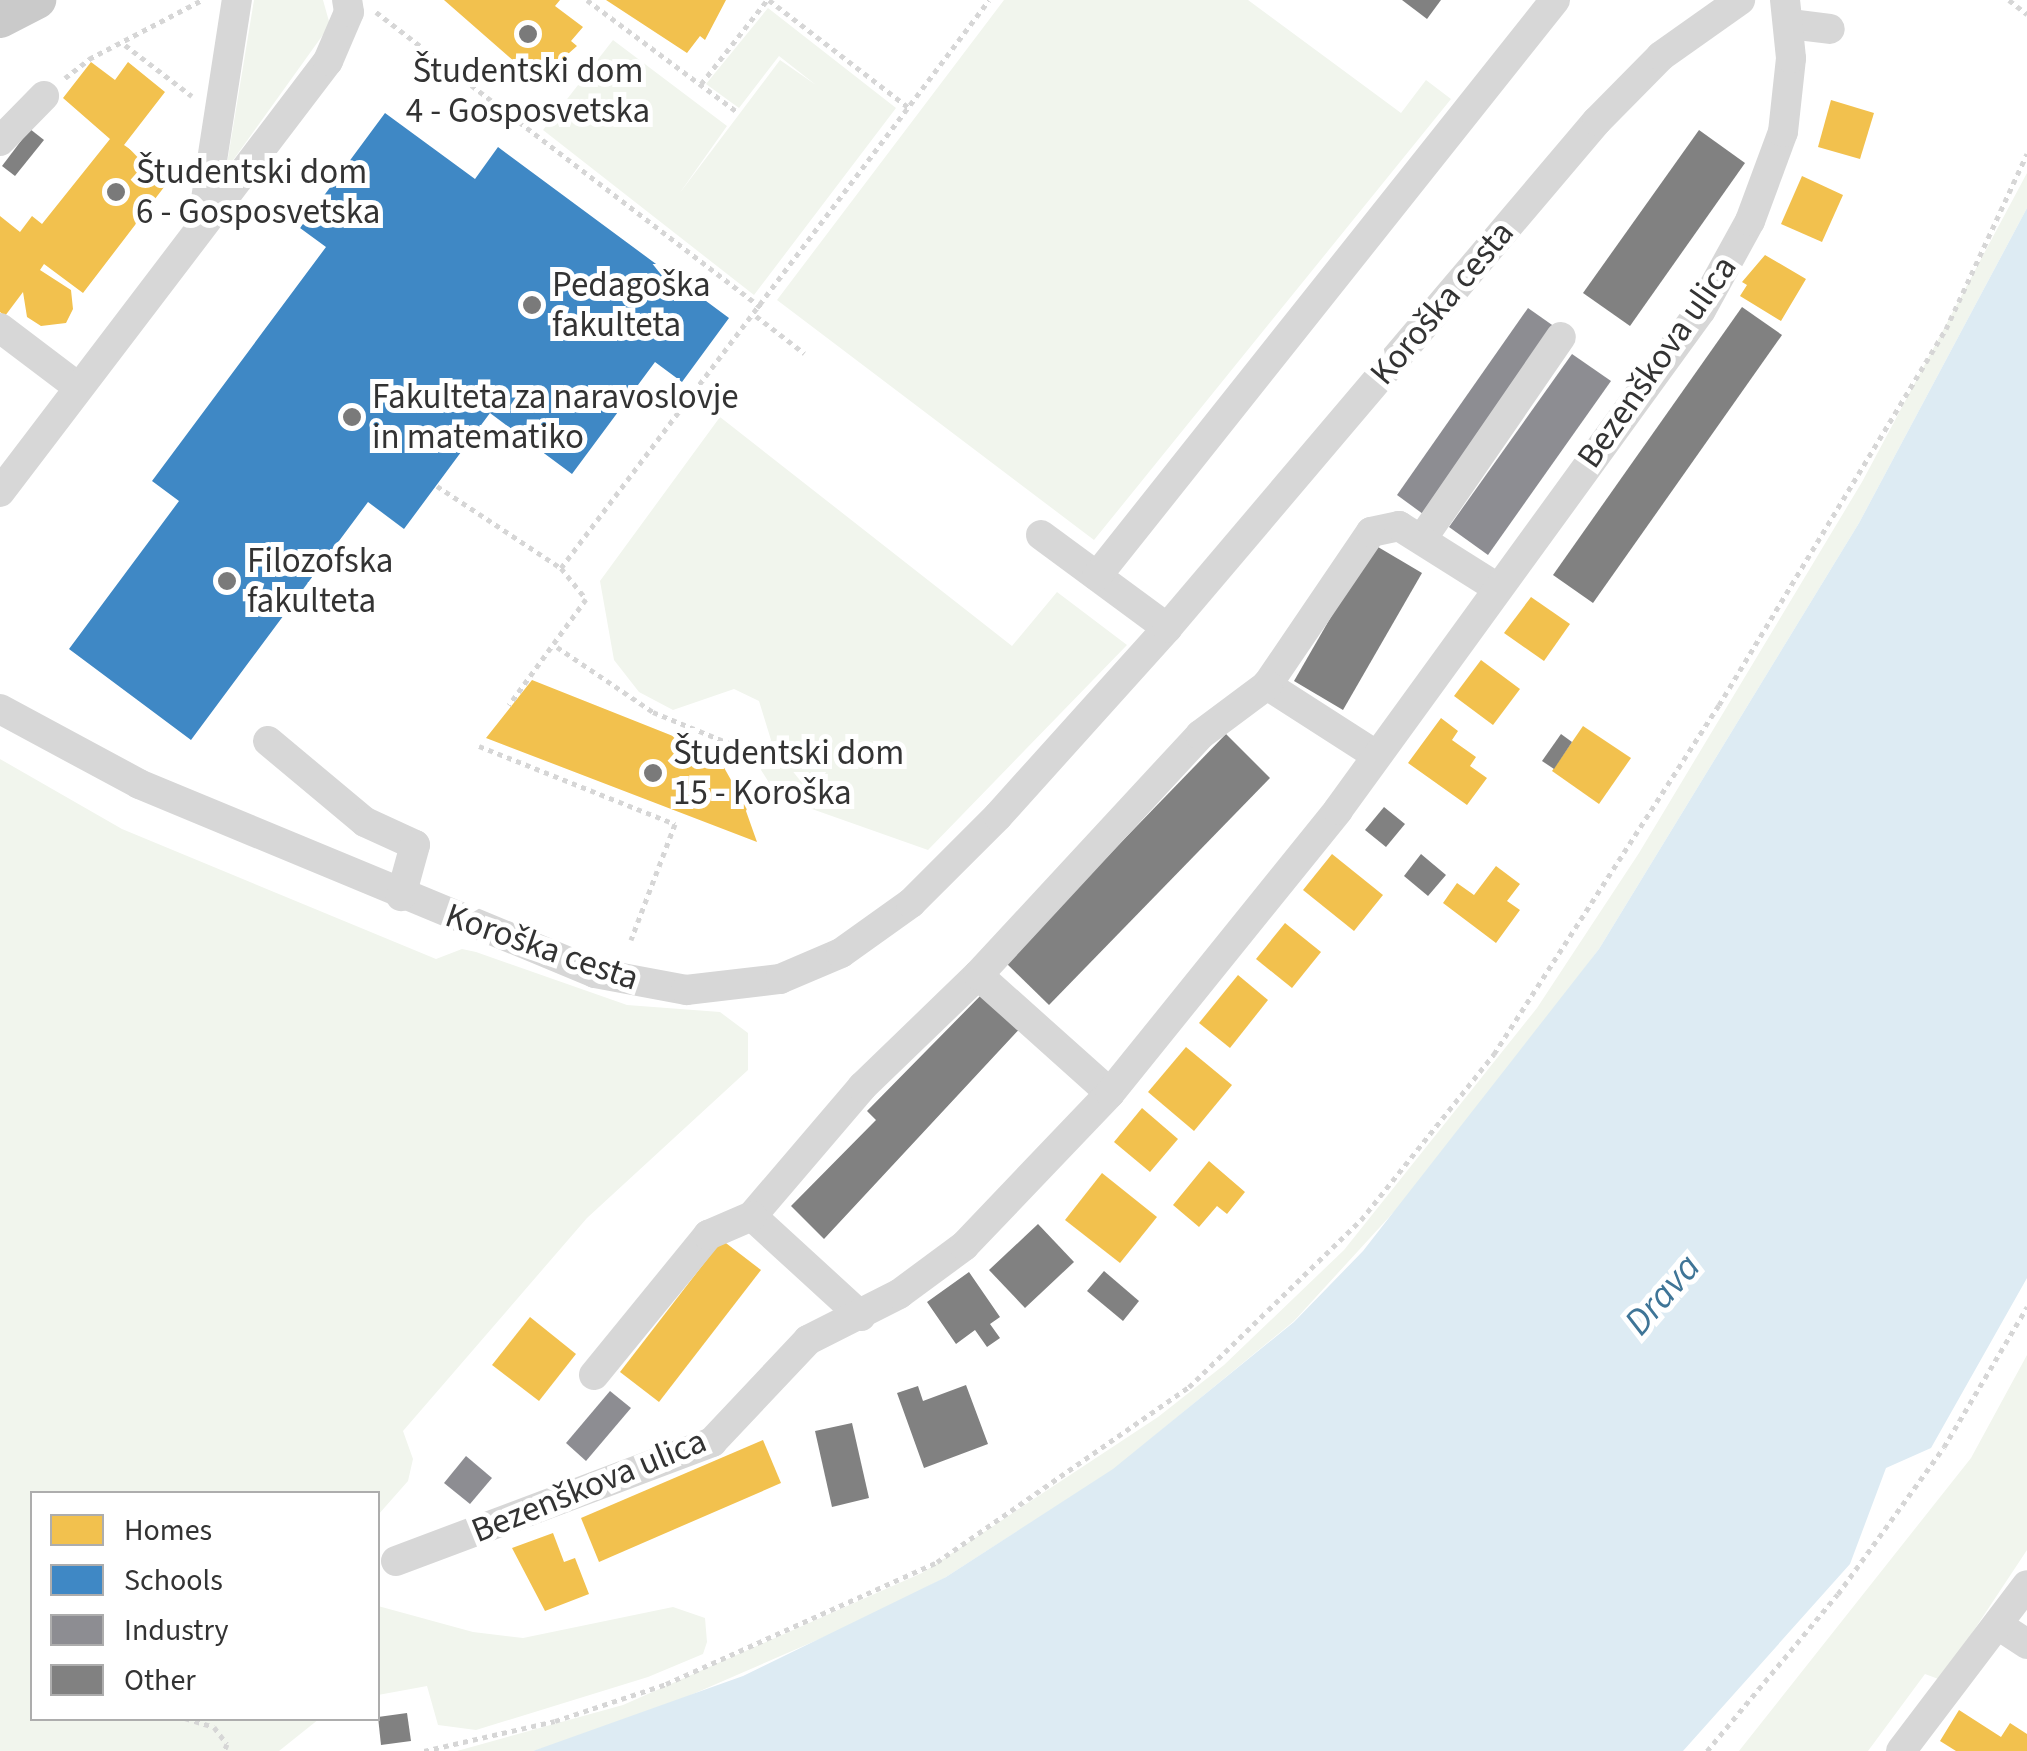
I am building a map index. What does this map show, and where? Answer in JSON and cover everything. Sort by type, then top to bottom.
[{"type":"main road","points":[[0,19],[37,0]]},
{"type":"street","points":[[200,233],[237,0]]},
{"type":"street","points":[[1097,576],[1555,0]]},
{"type":"street","name":"Koroška cesta","points":[[0,709],[139,784],[401,896],[641,986],[686,990],[780,979],[840,953],[912,903],[1166,628],[1597,121],[1661,56],[1740,0]]},
{"type":"street","points":[[0,492],[328,61],[360,5]]},
{"type":"street","points":[[1788,12],[1830,29]]},
{"type":"street","name":"Bezenškova ulica","points":[[396,1561],[712,1442],[787,1357],[808,1340],[861,1316],[964,1246],[1110,1092],[1376,755],[1701,310],[1750,222],[1782,132],[1788,12]]},
{"type":"street","points":[[0,141],[44,96]]},
{"type":"street","points":[[0,328],[78,387]]},
{"type":"street","points":[[1422,539],[1561,337]]},
{"type":"street","points":[[594,1375],[708,1234],[752,1216],[862,1088],[978,974],[1200,734],[1267,685],[1372,532],[1399,526],[1496,587]]},
{"type":"street","points":[[1040,535],[1166,628]]},
{"type":"street","points":[[1267,685],[1376,755]]},
{"type":"street","points":[[268,740],[365,822],[414,845],[401,896]]},
{"type":"street","points":[[978,974],[1110,1092]]},
{"type":"street","points":[[752,1216],[861,1316]]},
{"type":"street","points":[[1901,1751],[2027,1585]]},
{"type":"street","points":[[1998,1625],[2027,1644]]},
{"type":"path","points":[[44,96],[89,58],[124,45],[202,0]]},
{"type":"path","points":[[586,0],[738,112]]},
{"type":"path","points":[[701,84],[768,0],[909,108]]},
{"type":"path","points":[[561,568],[756,316],[989,0]]},
{"type":"path","points":[[2008,0],[2027,14]]},
{"type":"path","points":[[360,5],[762,308]]},
{"type":"path","points":[[124,45],[194,98],[223,105]]},
{"type":"path","points":[[424,1751],[555,1721],[666,1684],[937,1562],[1189,1386],[1361,1220],[1524,1011],[1729,689],[1946,329],[2027,154]]},
{"type":"path","points":[[756,316],[804,353]]},
{"type":"path","points":[[437,486],[561,568],[586,600],[557,647],[509,705]]},
{"type":"path","points":[[557,647],[653,712],[758,755]]},
{"type":"path","points":[[479,746],[674,824],[631,940]]},
{"type":"path","points":[[1707,1751],[1838,1594],[1922,1476],[2027,1306]]},
{"type":"path","points":[[195,1721],[214,1727],[227,1744],[224,1751]]},
{"type":"shaded area","points":[[254,0],[323,0],[330,25],[226,170]]},
{"type":"shaded area","points":[[1004,0],[1248,0],[1401,113],[1426,80],[1451,99],[1094,540],[777,300]]},
{"type":"shaded area","points":[[768,8],[896,108],[754,295],[543,130],[613,40],[727,126],[679,194],[780,60],[816,85],[779,56],[739,108],[706,84]]},
{"type":"shaded area","points":[[2027,173],[2027,208],[1859,523],[1599,949],[1434,1168],[1294,1321],[1113,1470],[946,1577],[861,1621],[624,1724],[533,1751],[457,1751],[623,1705],[922,1573],[1158,1417],[1224,1365],[1344,1250],[1537,1008],[1639,853],[1862,482]]},
{"type":"shaded area","points":[[720,417],[1012,646],[1057,592],[1127,645],[928,850],[778,797],[761,770],[771,740],[759,701],[734,689],[673,710],[639,692],[614,660],[600,581]]},
{"type":"shaded area","points":[[0,759],[122,829],[436,959],[462,949],[476,952],[627,1005],[720,1012],[748,1033],[748,1070],[587,1218],[403,1431],[413,1459],[408,1481],[380,1513],[380,1491],[30,1491],[30,1721],[316,1721],[279,1751],[0,1751]]},
{"type":"shaded area","points":[[2027,1355],[2027,1550],[1941,1680],[1925,1674],[1868,1751],[1739,1751],[1971,1458]]},
{"type":"shaded area","points":[[380,1607],[473,1632],[523,1638],[673,1607],[705,1618],[707,1642],[703,1654],[648,1677],[476,1730],[438,1725],[427,1686],[380,1695]]},
{"type":"water","name":"Drava","points":[[2027,208],[2027,1278],[1931,1448],[1886,1468],[1850,1564],[1683,1751],[533,1751],[743,1676],[946,1577],[1113,1469],[1294,1322],[1363,1251],[1599,949],[1859,523]]},
{"type":"building: Homes","name":"Študentski dom 4 - Gosposvetska","points":[[444,0],[560,0],[555,6],[583,27],[571,41],[577,46],[543,76],[520,58],[516,63]]},
{"type":"building: Homes","points":[[606,0],[726,0],[705,40],[700,36],[687,53]]},
{"type":"building: Homes","name":"Študentski dom 6 - Gosposvetska","points":[[91,62],[115,80],[128,62],[165,92],[124,145],[171,178],[83,293],[44,264],[40,270],[71,290],[73,309],[66,323],[41,326],[27,317],[23,292],[5,316],[0,312],[0,216],[20,232],[32,216],[42,224],[110,139],[63,98]]},
{"type":"building: Homes","points":[[1831,100],[1874,113],[1860,159],[1818,147]]},
{"type":"building: Homes","points":[[1802,176],[1843,195],[1822,242],[1781,224]]},
{"type":"building: Homes","points":[[1765,255],[1806,279],[1781,321],[1740,296],[1747,285],[1742,282]]},
{"type":"building: Homes","points":[[1531,597],[1570,624],[1544,661],[1504,633]]},
{"type":"building: Homes","points":[[1481,660],[1520,689],[1493,725],[1454,696]]},
{"type":"building: Homes","name":"Študentski dom 15 - Koroška","points":[[532,680],[688,742],[709,741],[735,787],[753,794],[746,811],[757,842],[486,738]]},
{"type":"building: Homes","points":[[1441,718],[1458,731],[1452,740],[1476,757],[1470,766],[1487,778],[1467,805],[1408,763]]},
{"type":"building: Homes","points":[[1583,726],[1631,758],[1599,804],[1552,771]]},
{"type":"building: Homes","points":[[1332,854],[1383,895],[1354,931],[1303,890]]},
{"type":"building: Homes","points":[[1496,866],[1520,884],[1507,901],[1520,910],[1496,943],[1443,903],[1457,883],[1474,895]]},
{"type":"building: Homes","points":[[1285,923],[1321,952],[1292,988],[1256,959]]},
{"type":"building: Homes","points":[[1238,975],[1268,1000],[1230,1048],[1199,1023]]},
{"type":"building: Homes","points":[[1186,1047],[1232,1085],[1194,1131],[1148,1092]]},
{"type":"building: Homes","points":[[1142,1108],[1178,1139],[1150,1172],[1114,1142]]},
{"type":"building: Homes","points":[[1209,1161],[1245,1192],[1227,1214],[1217,1206],[1199,1227],[1173,1205]]},
{"type":"building: Homes","points":[[1102,1173],[1157,1217],[1120,1263],[1065,1220]]},
{"type":"building: Homes","points":[[722,1240],[761,1270],[659,1402],[620,1372]]},
{"type":"building: Homes","points":[[530,1317],[576,1354],[539,1401],[492,1365]]},
{"type":"building: Homes","points":[[763,1440],[781,1483],[599,1562],[581,1518]]},
{"type":"building: Homes","points":[[553,1533],[564,1562],[575,1558],[589,1594],[545,1611],[512,1548]]},
{"type":"building: Homes","points":[[1959,1710],[2001,1737],[2010,1723],[2027,1734],[2027,1751],[1956,1751],[1940,1741]]},
{"type":"building: Schools","points":[[385,113],[475,179],[498,147],[729,318],[682,382],[655,362],[572,474],[490,413],[404,529],[368,502],[191,740],[69,649],[179,501],[152,481],[326,247],[300,228]]},
{"type":"building: Industry","points":[[1528,308],[1555,327],[1423,514],[1397,495]]},
{"type":"building: Industry","points":[[1572,354],[1611,381],[1488,555],[1449,527]]},
{"type":"building: Industry","points":[[610,1391],[631,1408],[586,1461],[566,1443]]},
{"type":"building: Industry","points":[[466,1456],[492,1478],[470,1504],[444,1483]]},
{"type":"building: Other","points":[[1402,0],[1441,0],[1427,19]]},
{"type":"building: Other","points":[[30,129],[44,140],[15,176],[2,166]]},
{"type":"building: Other","points":[[1699,130],[1745,163],[1630,326],[1583,293]]},
{"type":"building: Other","points":[[1742,307],[1782,335],[1593,603],[1553,575]]},
{"type":"building: Other","points":[[1373,544],[1422,573],[1343,710],[1294,681]]},
{"type":"building: Other","points":[[1226,734],[1270,778],[1049,1005],[1005,962]]},
{"type":"building: Other","points":[[1561,734],[1572,742],[1554,769],[1542,761]]},
{"type":"building: Other","points":[[1384,807],[1405,824],[1386,847],[1365,830]]},
{"type":"building: Other","points":[[1421,854],[1446,875],[1428,896],[1404,876]]},
{"type":"building: Other","points":[[989,987],[1025,1023],[824,1239],[791,1206],[876,1120],[867,1111]]},
{"type":"building: Other","points":[[1038,1224],[1074,1262],[1025,1308],[989,1270]]},
{"type":"building: Other","points":[[1104,1271],[1139,1301],[1123,1321],[1087,1291]]},
{"type":"building: Other","points":[[969,1272],[1000,1317],[990,1324],[1000,1338],[987,1347],[975,1330],[956,1344],[927,1302]]},
{"type":"building: Other","points":[[966,1385],[988,1444],[924,1468],[897,1393],[918,1386],[923,1401]]},
{"type":"building: Other","points":[[852,1423],[869,1498],[832,1507],[815,1431]]},
{"type":"building: Other","points":[[407,1713],[411,1741],[381,1745],[380,1717]]},
{"type":"place","name":"Študentski dom 4 - Gosposvetska","points":[[528,34]]},
{"type":"place","name":"Študentski dom 6 - Gosposvetska","points":[[116,192]]},
{"type":"place","name":"Pedagoška fakulteta","points":[[532,305]]},
{"type":"place","name":"Fakulteta za naravoslovje in matematiko","points":[[352,417]]},
{"type":"place","name":"Filozofska fakulteta","points":[[227,581]]},
{"type":"place","name":"Študentski dom 15 - Koroška","points":[[653,773]]}]
